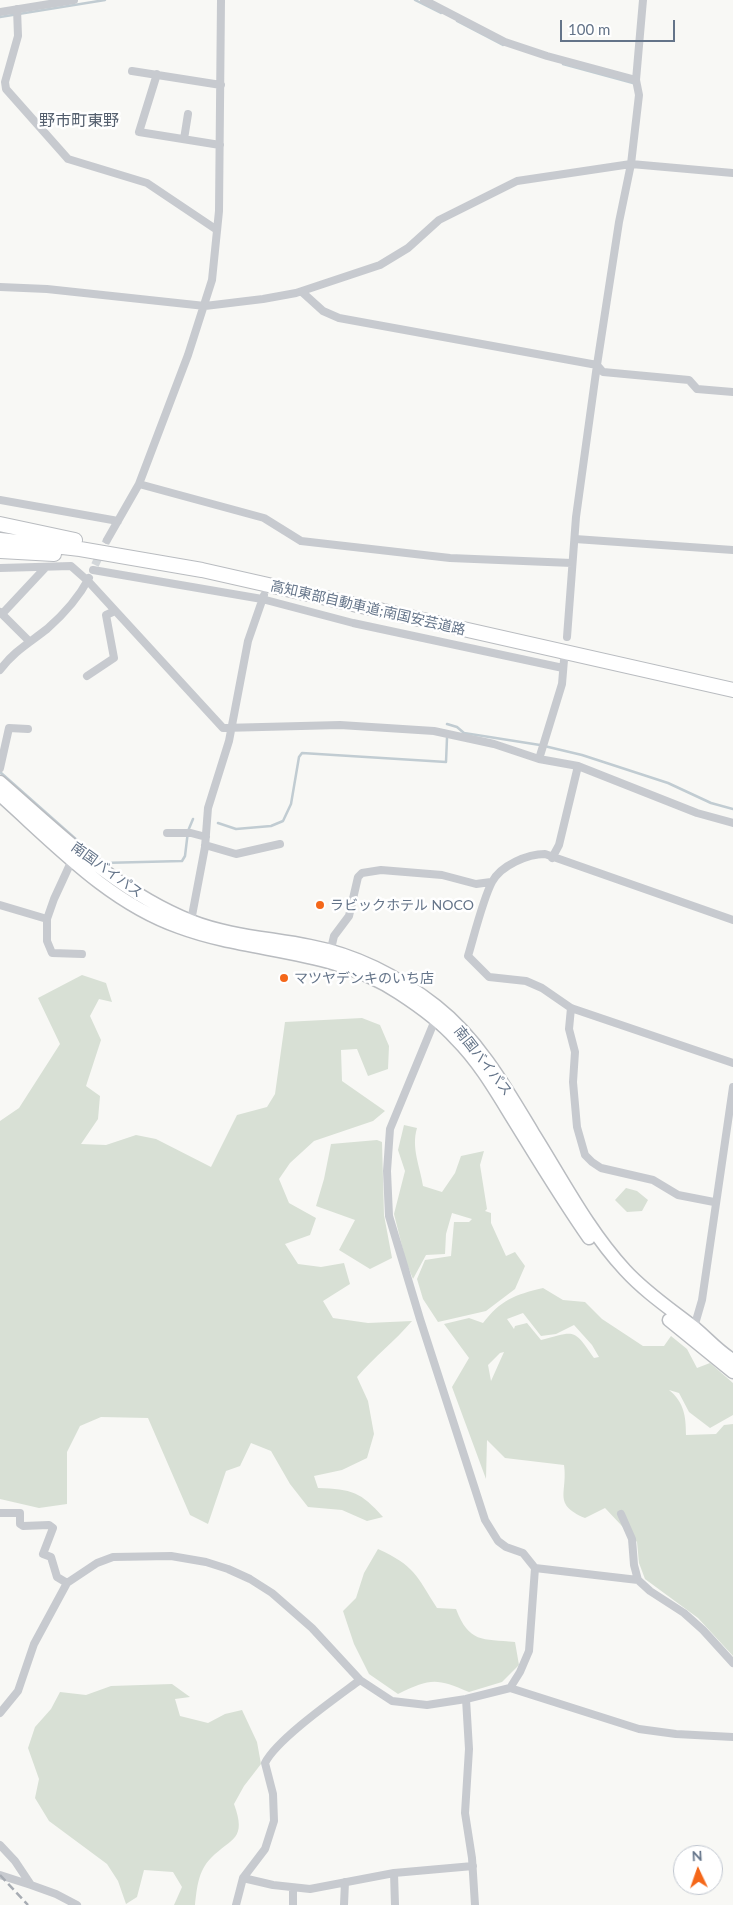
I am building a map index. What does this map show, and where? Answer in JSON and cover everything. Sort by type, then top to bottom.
[{"type":"highway","points":[[0,524],[158,558],[202,570]]},
{"type":"highway","name":"高知東部自動車道;南国安芸道路","points":[[0,540],[135,558],[202,570],[733,690]]},
{"type":"highway","points":[[0,551],[135,558]]},
{"type":"highway","name":"南国バイパス","points":[[0,782],[84,857],[128,890],[191,921],[233,933],[329,955],[381,981],[435,1020],[456,1038],[484,1072],[557,1192],[598,1250],[637,1292],[692,1332]]},
{"type":"highway","name":"南国バイパス","points":[[0,795],[101,884],[126,901],[179,927],[229,942],[358,959],[409,987],[437,1007],[468,1036],[505,1086],[600,1238],[625,1270],[732,1367]]},
{"type":"street","points":[[0,12],[74,0]]},
{"type":"street","points":[[107,540],[139,484],[205,306],[212,280],[217,230],[220,145],[220,0]]},
{"type":"street","points":[[424,0],[505,42],[547,56],[636,80]]},
{"type":"street","points":[[567,637],[572,563],[597,366],[618,222],[631,164],[639,96],[636,80],[643,0]]},
{"type":"street","points":[[18,9],[18,36],[4,82],[6,88],[68,159],[147,184],[217,230]]},
{"type":"street","points":[[132,71],[221,85]]},
{"type":"street","points":[[157,74],[139,132],[220,145]]},
{"type":"street","points":[[184,139],[188,114]]},
{"type":"street","points":[[0,287],[47,289],[205,306],[263,299],[302,292],[390,260],[408,248],[439,220],[517,181],[631,164],[733,173]]},
{"type":"street","points":[[302,292],[323,311],[339,318],[597,366],[603,372],[689,380],[696,389],[733,392]]},
{"type":"street","points":[[139,484],[264,518],[301,541],[450,558],[572,563]]},
{"type":"street","points":[[0,500],[118,521]]},
{"type":"street","points":[[575,539],[733,550]]},
{"type":"street","points":[[0,568],[71,566],[88,581],[223,728],[340,725],[434,731],[494,744],[539,759],[578,766],[698,813],[733,823]]},
{"type":"street","points":[[0,670],[14,652],[56,620],[88,581],[94,567],[263,597],[353,623],[563,664],[562,684],[543,740],[539,759]]},
{"type":"street","points":[[28,641],[1,613],[46,568]]},
{"type":"street","points":[[191,921],[206,841],[208,808],[231,728],[248,641],[263,597]]},
{"type":"street","points":[[87,676],[114,658],[106,616],[115,611]]},
{"type":"street","points":[[0,768],[9,728],[28,729]]},
{"type":"street","points":[[552,858],[559,845],[578,766]]},
{"type":"street","points":[[167,833],[191,833],[236,854],[280,844]]},
{"type":"street","points":[[733,920],[552,858],[546,854],[524,857],[496,876],[492,882],[468,956],[489,977],[526,981],[542,988],[571,1008],[733,1063]]},
{"type":"street","points":[[72,860],[54,898],[47,919],[47,941],[52,953],[82,954]]},
{"type":"street","points":[[329,955],[334,936],[348,919],[358,877],[362,873],[381,870],[442,875],[476,884],[492,882]]},
{"type":"street","points":[[0,905],[47,919]]},
{"type":"street","points":[[571,1008],[569,1029],[575,1052],[573,1082],[576,1127],[585,1155],[601,1168],[653,1180],[678,1194],[714,1202]]},
{"type":"street","points":[[435,1020],[390,1129],[387,1171],[391,1226],[485,1520],[498,1541],[506,1547],[523,1553],[535,1568],[529,1651],[520,1672],[510,1688]]},
{"type":"street","points":[[692,1332],[702,1300],[714,1202],[730,1126],[733,1087]]},
{"type":"street","points":[[0,1513],[20,1513],[20,1524],[23,1526],[49,1525],[53,1528],[44,1554],[51,1557],[57,1577],[66,1583]]},
{"type":"street","points":[[622,1514],[632,1539],[634,1564],[638,1580],[650,1591],[684,1613],[703,1630],[733,1663]]},
{"type":"street","points":[[0,1713],[18,1691],[34,1644],[66,1583],[97,1563],[113,1557],[171,1556],[206,1562],[250,1579],[272,1593],[312,1628],[360,1680],[392,1701],[426,1705],[466,1699],[510,1688],[639,1729],[676,1734],[733,1736]]},
{"type":"street","points":[[535,1568],[638,1580]]},
{"type":"street","points":[[236,1905],[243,1878],[265,1849],[274,1821],[273,1794],[265,1763],[268,1757],[281,1743],[360,1680]]},
{"type":"street","points":[[466,1699],[469,1750],[466,1813],[473,1866],[475,1905]]},
{"type":"street","points":[[0,1845],[16,1861],[31,1885]]},
{"type":"street","points":[[243,1878],[294,1888],[310,1889],[394,1873],[473,1866]]},
{"type":"street","points":[[394,1873],[395,1905]]},
{"type":"street","points":[[0,1875],[56,1894],[77,1905]]},
{"type":"street","points":[[344,1905],[345,1882]]},
{"type":"street","points":[[293,1905],[294,1888]]},
{"type":"shaded area","points":[[82,975],[106,983],[112,1002],[99,999],[90,1016],[101,1040],[86,1086],[100,1096],[98,1119],[81,1144],[106,1145],[136,1135],[156,1139],[211,1167],[237,1115],[267,1107],[275,1094],[285,1022],[362,1018],[380,1025],[389,1046],[388,1069],[368,1076],[357,1049],[341,1050],[342,1081],[385,1111],[373,1121],[314,1141],[290,1163],[279,1179],[289,1203],[316,1218],[310,1235],[285,1244],[298,1264],[321,1267],[344,1263],[350,1284],[323,1301],[333,1318],[368,1323],[412,1321],[357,1377],[368,1401],[374,1434],[367,1458],[342,1470],[314,1476],[318,1488],[339,1489],[362,1497],[383,1517],[367,1521],[342,1510],[308,1507],[290,1484],[271,1451],[251,1443],[240,1466],[226,1471],[208,1524],[190,1515],[148,1418],[101,1417],[80,1426],[67,1452],[67,1504],[39,1508],[0,1499],[0,1121],[19,1108],[60,1044],[38,998]]},
{"type":"shaded area","points":[[404,1125],[417,1128],[415,1150],[423,1186],[442,1192],[455,1173],[461,1156],[484,1151],[480,1165],[487,1209],[485,1211],[491,1213],[491,1223],[506,1256],[515,1252],[525,1266],[515,1289],[486,1311],[438,1322],[423,1299],[417,1279],[425,1260],[451,1256],[454,1222],[469,1222],[472,1219],[452,1213],[446,1234],[445,1254],[426,1255],[413,1279],[406,1262],[394,1214],[405,1171],[398,1150]]},
{"type":"shaded area","points":[[377,1140],[382,1142],[384,1215],[392,1258],[370,1269],[339,1250],[355,1220],[316,1206],[331,1144]]},
{"type":"shaded area","points":[[626,1188],[637,1191],[648,1200],[642,1211],[627,1212],[615,1200]]},
{"type":"shaded area","points":[[543,1288],[563,1300],[585,1302],[602,1319],[643,1346],[664,1346],[671,1336],[687,1349],[697,1368],[710,1363],[733,1383],[733,1415],[710,1428],[689,1412],[679,1393],[669,1390],[678,1399],[683,1410],[686,1435],[716,1434],[724,1425],[733,1424],[733,1656],[698,1618],[645,1579],[639,1563],[637,1542],[605,1508],[585,1518],[568,1508],[564,1497],[564,1465],[505,1458],[487,1440],[486,1479],[452,1387],[469,1358],[444,1324],[469,1318],[483,1323],[502,1304],[516,1296]],"holes":[[[523,1313],[541,1336],[556,1334],[574,1325],[592,1345],[599,1357],[594,1358],[582,1341],[573,1334],[541,1340],[527,1323],[515,1326],[514,1329],[507,1319]],[[504,1352],[491,1381],[488,1365],[500,1353]]]},
{"type":"shaded area","points":[[378,1549],[400,1561],[414,1572],[437,1608],[456,1609],[466,1628],[472,1634],[485,1639],[515,1642],[519,1665],[502,1682],[469,1692],[449,1684],[434,1682],[418,1685],[398,1694],[369,1674],[354,1644],[343,1611],[356,1598],[364,1573]]},
{"type":"shaded area","points":[[172,1684],[190,1697],[175,1699],[180,1716],[208,1723],[225,1714],[242,1710],[257,1742],[261,1764],[244,1786],[234,1804],[239,1825],[235,1837],[211,1858],[203,1868],[195,1905],[174,1905],[182,1887],[173,1872],[144,1870],[137,1897],[126,1904],[118,1881],[107,1864],[49,1821],[35,1798],[39,1779],[28,1748],[35,1727],[51,1709],[60,1692],[86,1695],[111,1686]]},
{"type":"waterway","points":[[0,17],[105,0]]},
{"type":"waterway","points":[[415,0],[441,13]]},
{"type":"waterway","points":[[457,21],[503,45]]},
{"type":"waterway","points":[[563,64],[633,83]]},
{"type":"waterway","points":[[447,724],[457,727],[464,733],[540,745],[582,755],[668,783],[711,803],[733,809]]},
{"type":"waterway","points":[[218,823],[236,829],[271,826],[283,821],[291,804],[299,757],[302,753],[446,762],[447,738]]},
{"type":"waterway","points":[[0,772],[87,849]]},
{"type":"waterway","points":[[102,863],[182,861],[185,856],[188,831],[193,819]]},
{"type":"tunnel","points":[[95,565],[107,540]]},
{"type":"railway","points":[[0,1875],[28,1905]]},
{"type":"place","name":"ラビックホテル NOCO","points":[[320,905]]},
{"type":"place","name":"マツヤデンキのいち店","points":[[284,978]]},
{"type":"district","name":"野市町東野","points":[[79,121]]}]
